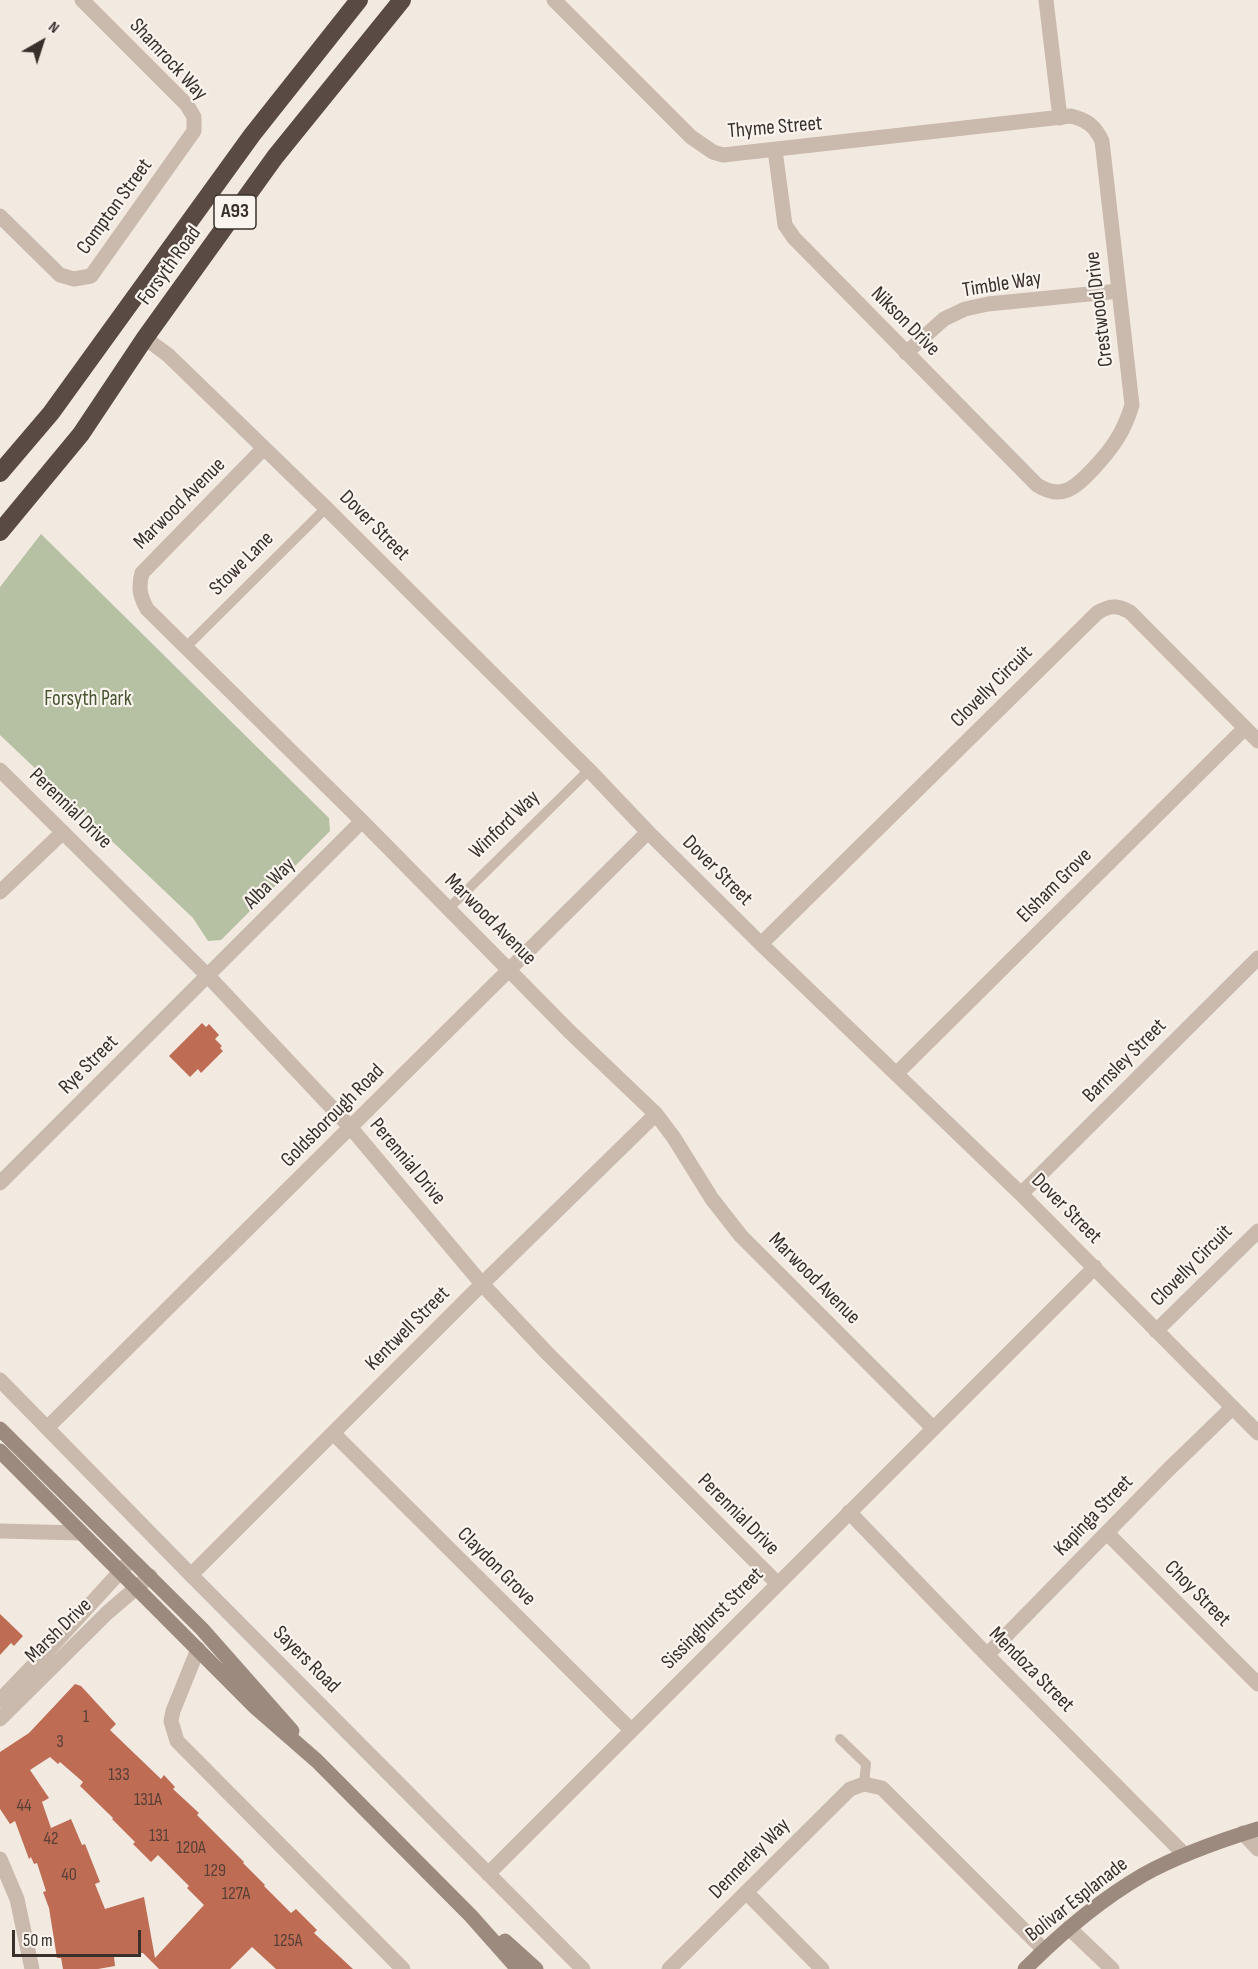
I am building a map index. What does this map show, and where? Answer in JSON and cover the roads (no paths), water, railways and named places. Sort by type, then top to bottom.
[{"type":"highway","name":"Forsyth Road","points":[[0,473],[51,413],[252,135],[359,0]]},
{"type":"highway","name":"Forsyth Road","points":[[0,532],[81,434],[146,338],[275,157],[394,3]]},
{"type":"highway","points":[[119,318],[146,338]]},
{"type":"main road","points":[[0,1429],[133,1558],[202,1629],[269,1702],[317,1761]]},
{"type":"main road","points":[[0,1451],[254,1706],[317,1761],[471,1916],[518,1969]]},
{"type":"main road","name":"Bolivar Esplanade","points":[[1025,1969],[1070,1928],[1122,1888],[1185,1855],[1258,1829]]},
{"type":"main road","points":[[471,1916],[497,1934],[536,1969]]},
{"type":"street","name":"Shamrock Way","points":[[82,0],[187,105],[194,117],[195,125]]},
{"type":"street","name":"Thyme Street","points":[[554,0],[691,137],[713,152],[723,155],[1060,118]]},
{"type":"street","points":[[1046,0],[1060,118]]},
{"type":"street","name":"Crestwood Drive","points":[[1056,492],[1067,491],[1078,485],[1117,443],[1132,405],[1102,141],[1097,130],[1089,122],[1071,116],[1060,118]]},
{"type":"street","name":"Compton Street","points":[[0,216],[60,275],[74,279],[91,276],[191,138],[195,125]]},
{"type":"street","name":"Nikson Drive","points":[[775,150],[785,225],[794,238],[1037,485],[1046,491],[1056,492]]},
{"type":"street","name":"Timble Way","points":[[906,353],[944,319],[965,309],[988,304],[1119,291]]},
{"type":"street","name":"Dover Street","points":[[146,338],[168,355],[326,508],[590,770],[648,832],[760,944],[1021,1194],[1258,1433]]},
{"type":"street","name":"Marwood Avenue","points":[[264,448],[142,573],[139,585],[140,596],[147,609],[362,821],[569,1031],[656,1114],[674,1138],[712,1199],[741,1236],[933,1428]]},
{"type":"street","name":"Clovelly Circuit","points":[[760,944],[1103,609],[1112,606],[1121,607],[1130,612],[1258,741]]},
{"type":"street","name":"Elsham Grove","points":[[896,1074],[1245,728]]},
{"type":"street","name":"Perennial Drive","points":[[0,770],[209,977],[351,1128],[482,1284],[556,1362],[778,1584]]},
{"type":"street","name":"Alba Way","points":[[209,977],[362,821]]},
{"type":"street","points":[[0,892],[63,831]]},
{"type":"street","name":"Goldsborough Road","points":[[47,1428],[648,832]]},
{"type":"street","name":"Barnsley Street","points":[[1021,1194],[1258,958]]},
{"type":"street","name":"Rye Street","points":[[0,1184],[209,977]]},
{"type":"street","name":"Kentwell Street","points":[[191,1575],[656,1114]]},
{"type":"street","name":"Clovelly Circuit","points":[[1156,1331],[1258,1231]]},
{"type":"street","name":"Sissinghurst Street","points":[[488,1874],[1095,1268]]},
{"type":"street","name":"Sayers Road","points":[[0,1380],[583,1969]]},
{"type":"street","name":"Kapinga Street","points":[[987,1655],[1232,1408]]},
{"type":"street","name":"Claydon Grove","points":[[333,1432],[631,1730]]},
{"type":"street","name":"Mendoza Street","points":[[849,1512],[1185,1855]]},
{"type":"street","points":[[0,1531],[81,1533]]},
{"type":"street","name":"Choy Street","points":[[1107,1533],[1258,1684]]},
{"type":"street","name":"Marsh Drive","points":[[0,1700],[133,1558]]},
{"type":"street","name":"Marsh Drive","points":[[0,1719],[107,1613],[150,1576]]},
{"type":"street","points":[[198,1649],[173,1711],[171,1721],[177,1741],[403,1969]]},
{"type":"street","points":[[864,1784],[882,1788],[1044,1950]]},
{"type":"street","name":"Dennerley Way","points":[[669,1969],[850,1789],[864,1784]]},
{"type":"street","points":[[1243,1833],[1258,1849]]},
{"type":"street","points":[[0,1859],[17,1899],[32,1969]]},
{"type":"street","points":[[746,1892],[822,1969]]},
{"type":"street","points":[[1070,1928],[1112,1969]]},
{"type":"lane","name":"Stowe Lane","points":[[185,648],[326,508]]},
{"type":"lane","name":"Winford Way","points":[[448,909],[590,770]]},
{"type":"lane","points":[[840,1739],[866,1764],[864,1784]]},
{"type":"park label","name":"Forsyth Park","points":[[88,700]]}]
